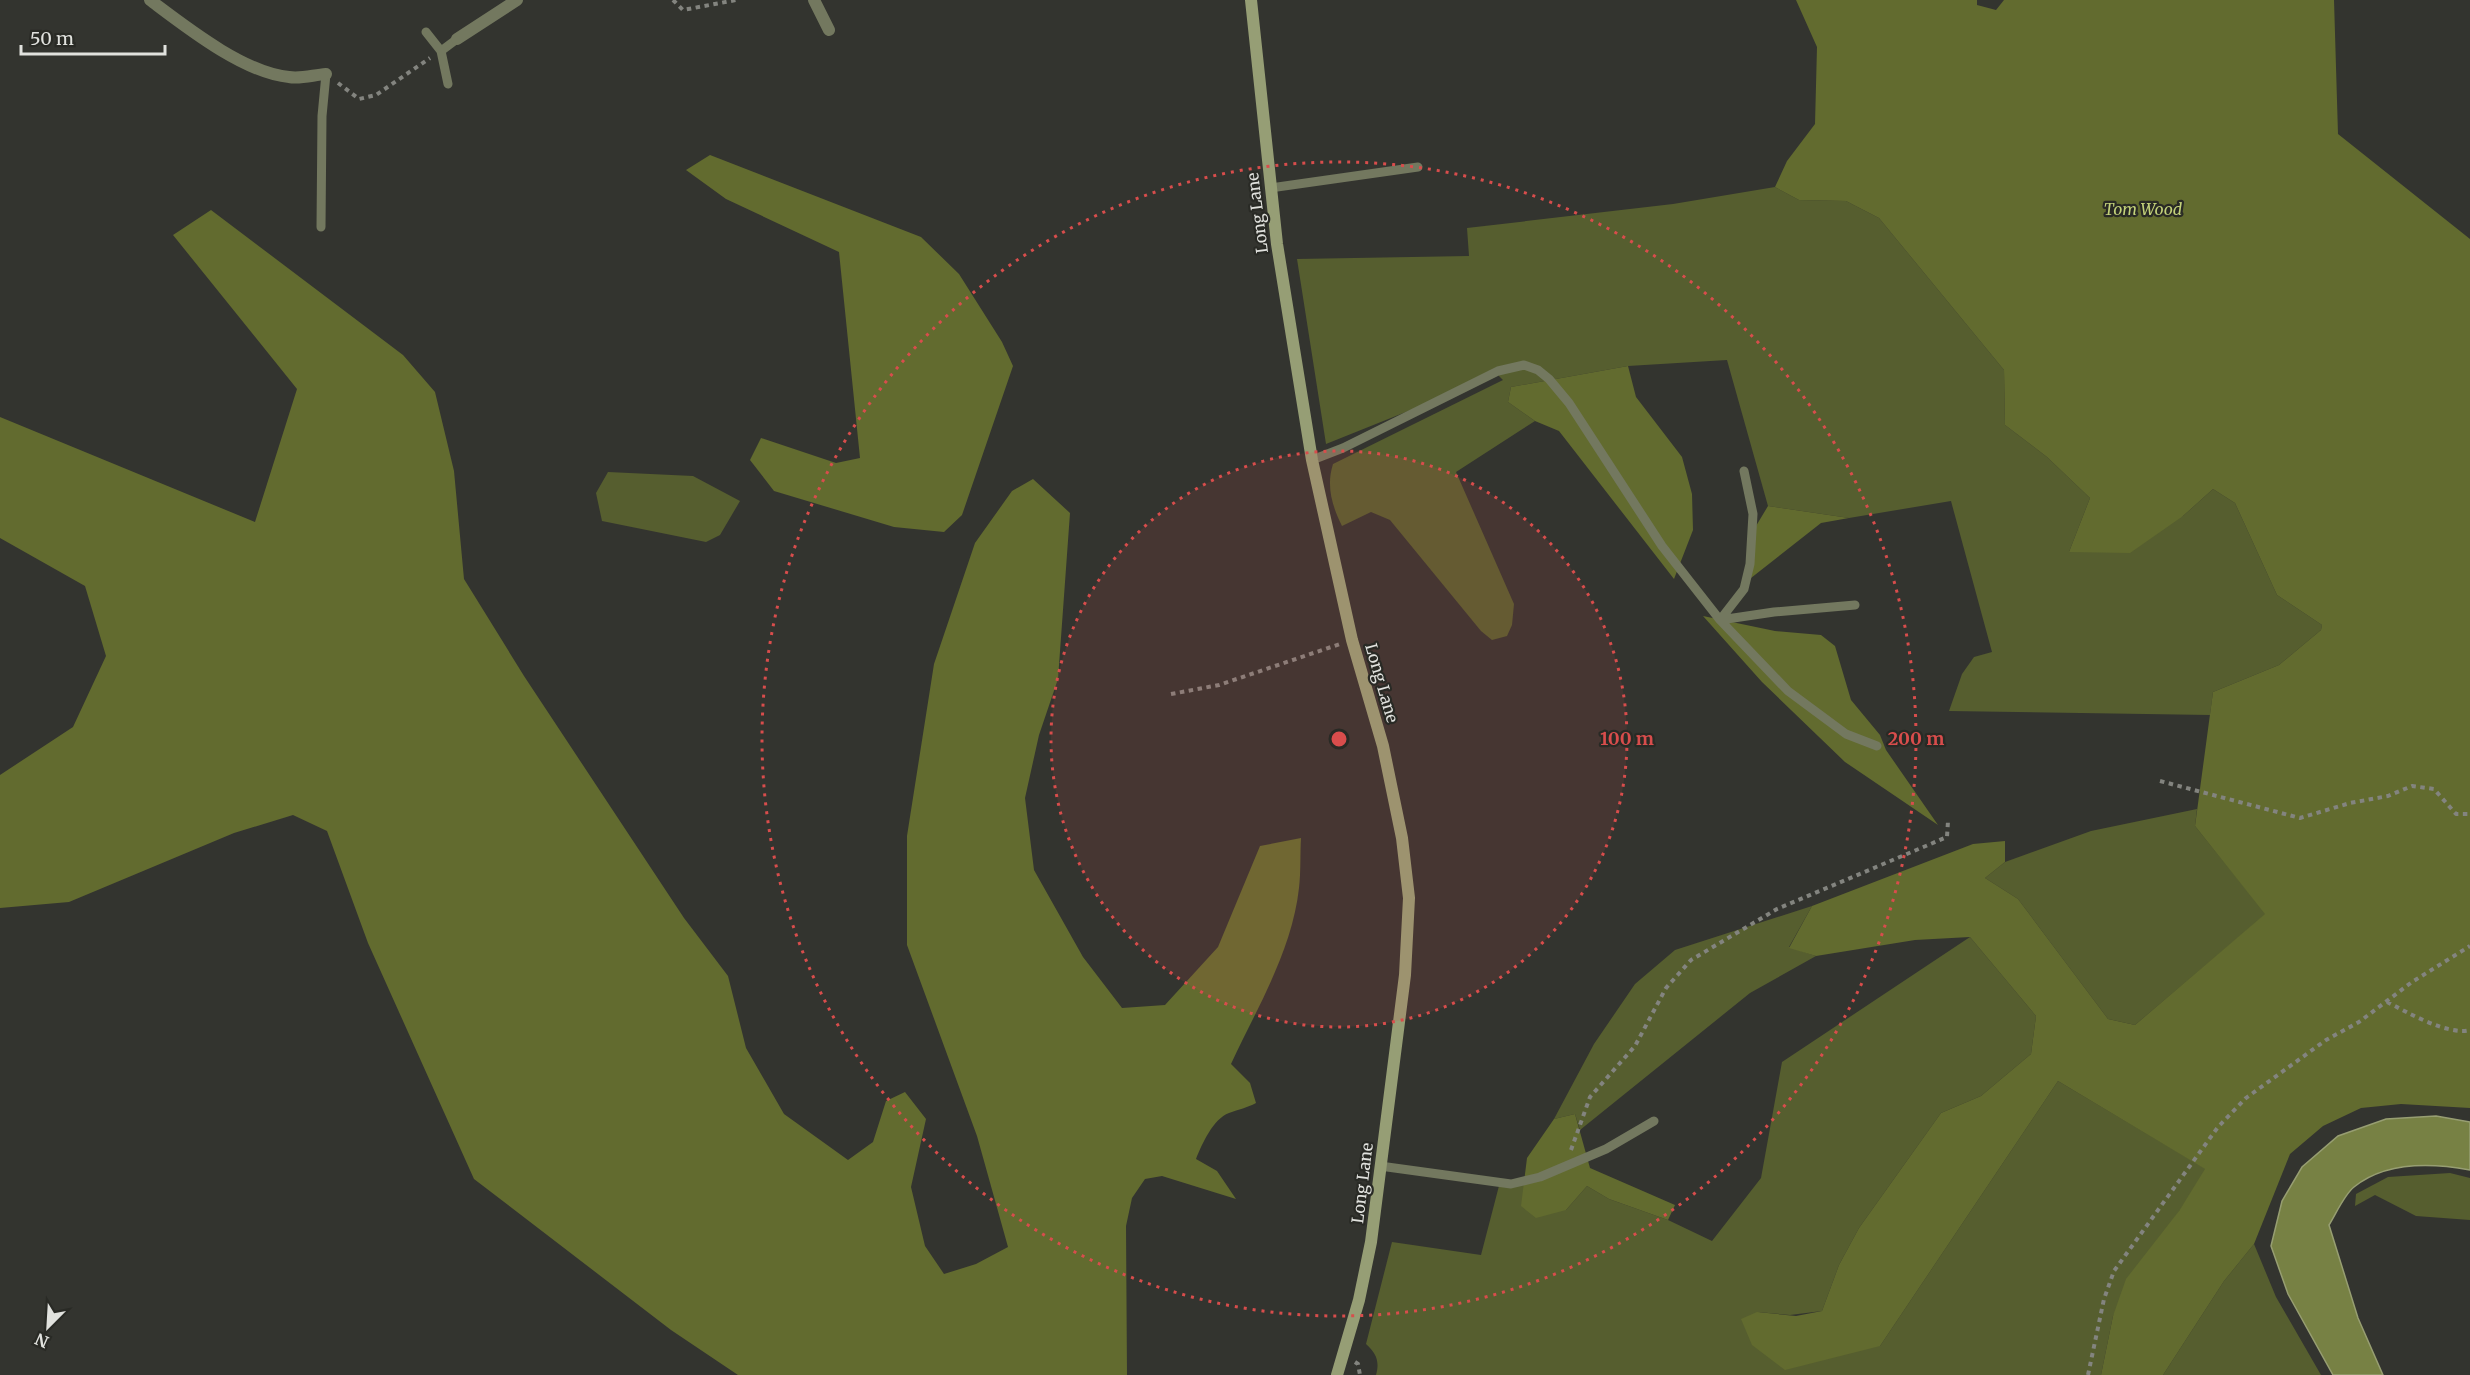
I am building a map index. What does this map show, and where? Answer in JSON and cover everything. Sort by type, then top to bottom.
[{"type":"street","points":[[150,0],[210,44],[266,73],[299,78],[326,74]]},
{"type":"street","points":[[457,39],[517,0]]},
{"type":"street","points":[[814,0],[829,30]]},
{"type":"street","name":"Long Lane","points":[[1251,0],[1277,244],[1312,460],[1352,640],[1383,746],[1402,838],[1409,898],[1405,975],[1371,1242],[1359,1300],[1337,1375]]},
{"type":"lane","points":[[426,32],[441,51],[448,84]]},
{"type":"lane","points":[[441,51],[457,39]]},
{"type":"lane","points":[[321,227],[322,116],[326,74]]},
{"type":"lane","points":[[1270,188],[1419,167]]},
{"type":"lane","points":[[1312,460],[1343,448],[1498,371],[1524,365],[1538,370],[1549,379],[1569,403],[1662,546],[1720,620],[1788,691],[1846,734],[1877,746]]},
{"type":"lane","points":[[1720,620],[1744,589],[1750,564],[1753,514],[1744,471]]},
{"type":"lane","points":[[1720,620],[1774,612],[1855,605]]},
{"type":"lane","points":[[1380,1166],[1511,1184],[1540,1177],[1606,1149],[1654,1120]]},
{"type":"path","points":[[673,0],[683,10],[736,0]]},
{"type":"path","points":[[326,74],[359,99],[376,95],[441,51]]},
{"type":"path","points":[[1171,694],[1219,685],[1352,640]]},
{"type":"path","points":[[2160,781],[2300,818],[2350,803],[2388,796],[2412,786],[2434,789],[2456,814],[2470,814]]},
{"type":"path","points":[[1564,1167],[1590,1097],[1635,1046],[1666,988],[1691,960],[1778,909],[1947,837],[1948,821]]},
{"type":"path","points":[[2088,1375],[2104,1299],[2114,1272],[2218,1127],[2246,1098],[2326,1040],[2359,1022],[2412,982],[2470,946]]},
{"type":"path","points":[[2387,1002],[2423,1020],[2463,1032],[2470,1030]]},
{"type":"shaded area","points":[[1775,187],[1799,200],[1846,201],[1879,218],[2004,370],[2005,425],[2047,457],[2090,498],[2069,552],[2183,516],[2213,489],[2235,503],[2277,595],[2322,625],[2321,630],[2279,665],[2213,692],[2210,715],[1949,711],[1962,674],[1974,657],[1992,652],[1951,501],[1849,518],[1768,506],[1727,360],[1628,366],[1511,387],[1508,402],[1535,421],[1456,472],[1514,604],[1512,625],[1507,636],[1492,640],[1481,631],[1390,520],[1371,512],[1342,526],[1331,496],[1330,480],[1333,464],[1503,380],[1498,375],[1326,444],[1297,259],[1469,256],[1467,228],[1673,204]]},
{"type":"shaded area","points":[[608,472],[693,476],[740,501],[720,535],[706,542],[602,521],[596,493]]},
{"type":"shaded area","points":[[2197,809],[2195,826],[2266,914],[2135,1025],[2108,1019],[2018,899],[1985,878],[2005,862],[2091,831]]},
{"type":"shaded area","points":[[1812,906],[1789,947],[1816,956],[1750,993],[1580,1130],[1575,1114],[1554,1119],[1594,1044],[1635,984],[1675,950]]},
{"type":"shaded area","points":[[1970,937],[2036,1016],[2031,1054],[1981,1096],[1941,1113],[1859,1228],[1839,1265],[1822,1311],[1790,1315],[1757,1312],[1880,1346],[2058,1081],[2206,1169],[2113,1316],[2101,1375],[1376,1375],[1378,1366],[1376,1358],[1366,1344],[1392,1242],[1481,1255],[1500,1182],[1524,1181],[1566,1210],[1587,1186],[1609,1199],[1668,1220],[1712,1241],[1761,1178],[1782,1062]]},
{"type":"shaded area","points":[[2436,1116],[2470,1122],[2470,1170],[2425,1165],[2380,1172],[2350,1190],[2329,1225],[2358,1318],[2383,1375],[2333,1375],[2288,1294],[2271,1246],[2282,1201],[2302,1167],[2338,1136],[2386,1119]]},
{"type":"shaded area","points":[[2450,1173],[2470,1178],[2470,1220],[2416,1216],[2375,1195],[2355,1206],[2356,1194],[2388,1177]]},
{"type":"shaded area","points":[[2254,1244],[2276,1297],[2321,1375],[2163,1375],[2224,1281]]},
{"type":"green space","name":"Tom Wood","points":[[1796,0],[1977,0],[1977,5],[1996,10],[2004,0],[2334,0],[2338,134],[2470,239],[2470,1108],[2401,1104],[2361,1108],[2323,1126],[2290,1154],[2254,1244],[2224,1281],[2163,1375],[2101,1375],[2113,1316],[2126,1279],[2179,1211],[2205,1169],[2058,1081],[1880,1346],[1785,1370],[1752,1345],[1741,1319],[1757,1312],[1796,1316],[1822,1311],[1839,1265],[1859,1228],[1941,1113],[1981,1096],[2031,1054],[2036,1016],[1970,937],[1915,940],[1816,956],[1789,948],[1812,906],[1973,844],[2005,841],[2005,862],[1985,878],[2018,899],[2108,1019],[2135,1025],[2265,914],[2195,826],[2213,692],[2279,665],[2321,630],[2322,625],[2277,595],[2235,503],[2213,489],[2183,516],[2130,553],[2069,552],[2090,498],[2047,457],[2005,425],[2004,370],[1879,218],[1846,201],[1799,200],[1775,187],[1787,161],[1815,124],[1817,47]]},
{"type":"green space","points":[[710,155],[921,237],[959,274],[1002,342],[1013,366],[962,515],[944,532],[894,527],[774,491],[750,460],[761,438],[836,463],[860,458],[839,252],[726,199],[686,170]]},
{"type":"green space","points":[[211,210],[403,355],[435,392],[454,471],[464,579],[524,676],[684,918],[728,976],[746,1048],[784,1114],[848,1160],[873,1142],[886,1101],[905,1092],[926,1119],[911,1187],[925,1246],[944,1274],[976,1264],[1008,1247],[977,1136],[907,945],[907,836],[934,664],[975,543],[1012,491],[1033,479],[1070,513],[1058,679],[1039,735],[1025,798],[1034,870],[1083,957],[1122,1008],[1165,1005],[1218,947],[1260,846],[1301,838],[1299,888],[1289,934],[1272,979],[1231,1064],[1250,1083],[1256,1103],[1223,1116],[1209,1133],[1196,1159],[1217,1171],[1236,1199],[1162,1176],[1145,1179],[1132,1198],[1126,1226],[1127,1375],[738,1375],[671,1330],[474,1179],[368,943],[327,831],[293,815],[234,833],[69,902],[0,908],[0,775],[73,727],[106,656],[85,586],[0,538],[0,417],[255,522],[297,389],[173,235]]},
{"type":"green space","points":[[1628,366],[1636,397],[1682,457],[1692,494],[1693,530],[1674,579],[1559,431],[1535,421],[1508,402],[1511,387]]},
{"type":"green space","points":[[1768,506],[1849,518],[1821,523],[1751,578],[1753,531]]},
{"type":"green space","points":[[1703,616],[1775,631],[1821,635],[1835,646],[1851,700],[1880,735],[1886,750],[1938,825],[1845,762],[1762,682]]},
{"type":"green space","points":[[1575,1114],[1590,1168],[1675,1205],[1668,1220],[1609,1199],[1587,1186],[1566,1210],[1536,1218],[1521,1206],[1527,1158],[1554,1119]]}]
